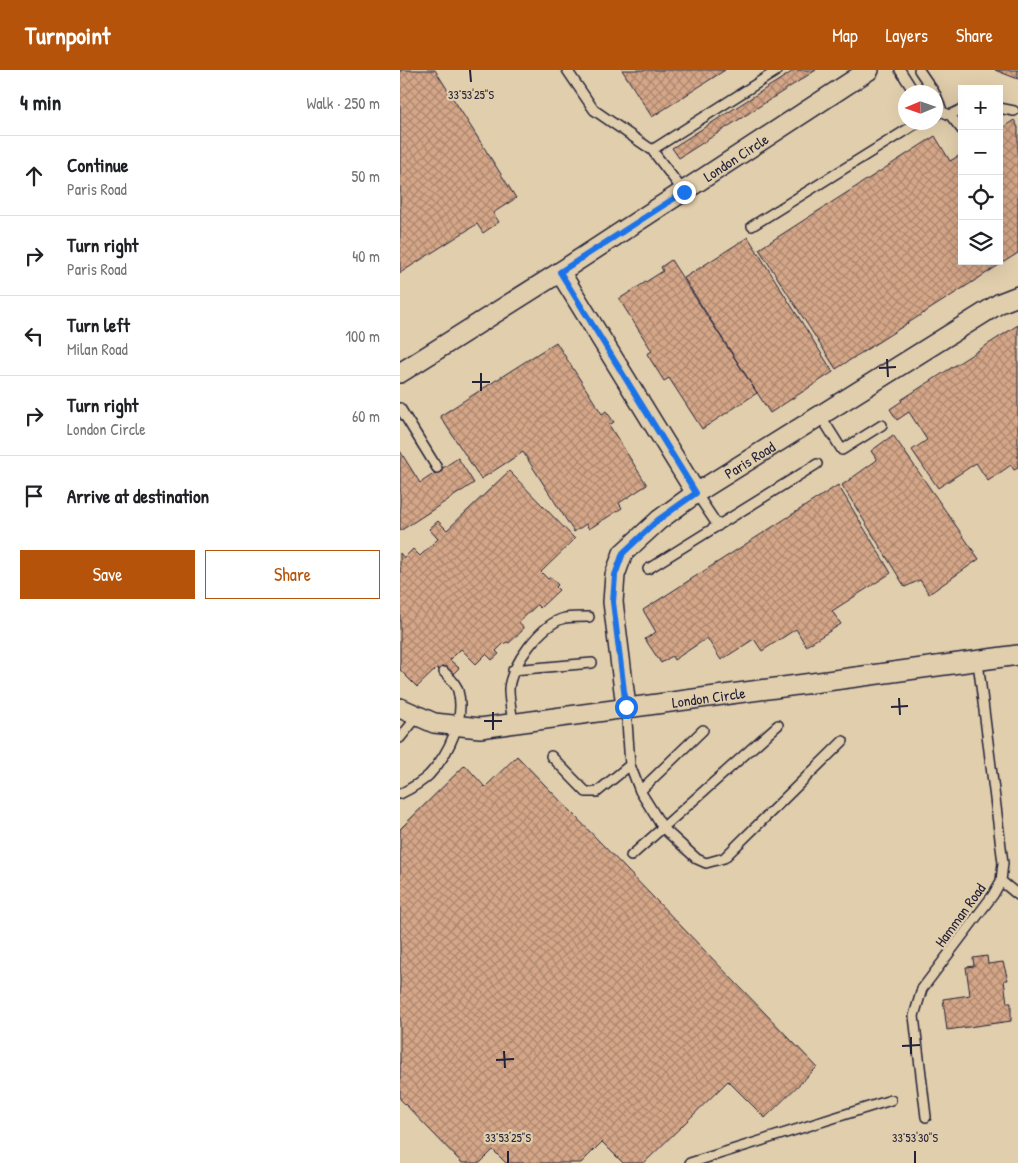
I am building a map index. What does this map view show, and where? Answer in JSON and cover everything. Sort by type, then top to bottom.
[{"type":"street","name":"London Circle","points":[[400,373],[684,192],[869,70]]},
{"type":"street","points":[[560,272],[696,493]]},
{"type":"street","name":"Paris Road","points":[[626,707],[613,602],[615,575],[623,553],[658,520],[696,493],[1000,303],[1018,296]]},
{"type":"street","name":"London Circle","points":[[400,708],[417,717],[457,727],[480,728],[1018,656]]},
{"type":"lane","points":[[566,70],[594,110],[652,150],[684,192]]},
{"type":"lane","points":[[652,150],[778,70]]},
{"type":"lane","points":[[900,70],[910,85]]},
{"type":"lane","points":[[919,70],[929,85]]},
{"type":"lane","points":[[1003,109],[1014,111]]},
{"type":"lane","points":[[943,114],[950,115],[958,111]]},
{"type":"lane","points":[[950,115],[958,125]]},
{"type":"lane","points":[[752,226],[907,130]]},
{"type":"lane","points":[[401,413],[437,468]]},
{"type":"lane","points":[[820,415],[842,450],[882,425]]},
{"type":"lane","points":[[648,568],[817,464]]},
{"type":"lane","points":[[696,493],[718,526]]},
{"type":"lane","points":[[513,724],[510,689],[513,670],[532,642],[565,618],[589,617]]},
{"type":"lane","name":"Hamman Road","points":[[926,1117],[914,1016],[917,1002],[922,989],[1001,881],[1003,863],[978,662]]},
{"type":"lane","points":[[513,670],[592,663]]},
{"type":"lane","points":[[400,794],[421,782],[437,766],[457,727],[460,714],[458,690],[444,672]]},
{"type":"lane","points":[[626,707],[630,765],[640,791],[663,828],[697,859],[706,863],[724,858],[842,740]]},
{"type":"lane","points":[[400,738],[417,717]]},
{"type":"lane","points":[[631,856],[778,726]]},
{"type":"lane","points":[[640,791],[703,730]]},
{"type":"lane","points":[[551,756],[586,792],[593,793],[597,792],[630,765]]},
{"type":"lane","points":[[1001,881],[1018,895]]},
{"type":"lane","points":[[690,1163],[890,1100]]},
{"type":"building","points":[[400,70],[435,70],[516,198],[493,213],[499,222],[483,233],[477,224],[400,273]]},
{"type":"building","points":[[622,70],[725,70],[652,117]]},
{"type":"building","points":[[795,70],[816,70],[679,158],[672,148]]},
{"type":"building","points":[[995,70],[1018,70],[1018,79]]},
{"type":"building","points":[[1014,120],[1018,127],[1018,253],[1003,263],[1003,130],[1003,127]]},
{"type":"building","points":[[935,136],[950,161],[958,156],[958,265],[999,265],[836,369],[759,249]]},
{"type":"building","points":[[748,237],[833,372],[770,413],[684,278]]},
{"type":"building","points":[[671,260],[757,393],[702,429],[669,378],[664,381],[647,354],[652,351],[619,299],[663,271],[661,267]]},
{"type":"building","points":[[1018,325],[1018,468],[1014,470],[1011,465],[988,481],[976,463],[938,488],[912,450],[927,440],[909,412],[897,420],[890,409]]},
{"type":"building","points":[[556,342],[602,414],[606,411],[614,422],[609,425],[647,485],[619,503],[622,508],[589,529],[586,524],[574,532],[523,452],[481,479],[440,416]]},
{"type":"building","points":[[893,435],[979,559],[929,594],[920,580],[905,587],[842,485],[877,460],[871,451]]},
{"type":"building","points":[[400,451],[420,483],[458,458],[474,483],[400,531]]},
{"type":"building","points":[[509,471],[575,539],[541,572],[548,579],[551,577],[558,585],[556,587],[559,590],[540,608],[537,605],[519,622],[523,627],[522,631],[509,643],[503,644],[496,651],[499,654],[492,660],[486,654],[476,664],[461,649],[450,660],[459,668],[448,679],[437,668],[417,687],[400,670],[400,553],[404,558],[413,549],[420,556],[438,539],[429,529],[438,521],[447,530]]},
{"type":"building","points":[[838,485],[891,573],[832,611],[841,624],[806,646],[796,629],[762,651],[754,639],[721,660],[707,638],[674,660],[672,656],[661,663],[645,639],[656,632],[643,610]]},
{"type":"building","points":[[517,756],[817,1067],[765,1118],[728,1081],[644,1163],[623,1163],[602,1142],[581,1163],[506,1163],[493,1150],[480,1163],[462,1163],[400,1099],[400,829],[465,765],[485,787]]},
{"type":"building","points":[[987,956],[988,964],[1003,962],[1008,980],[1004,980],[1007,1003],[1011,1003],[1011,1021],[947,1030],[943,999],[970,995],[966,967],[974,966],[973,958]]},
{"type":"route","points":[[626,707],[613,602],[615,575],[623,553],[658,520],[696,493],[560,272],[684,192]]}]
